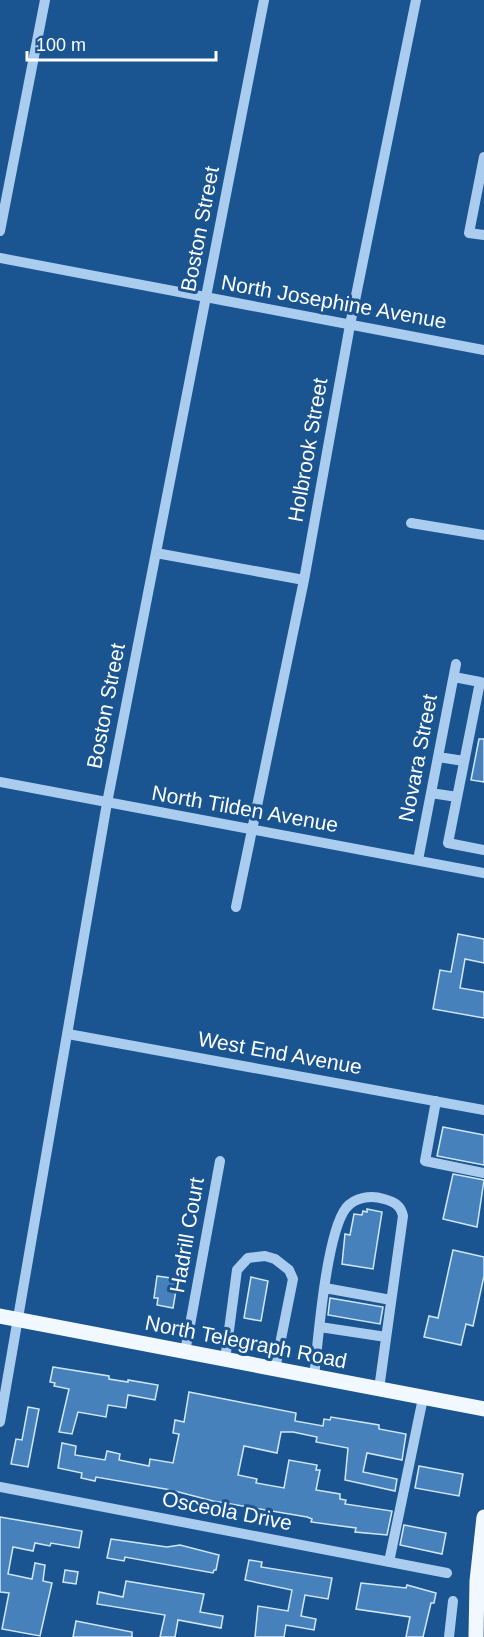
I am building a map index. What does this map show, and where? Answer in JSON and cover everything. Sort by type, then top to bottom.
[{"type":"main road","name":"North Telegraph Road","points":[[0,1317],[484,1409]]},
{"type":"main road","points":[[476,1637],[480,1618],[484,1517]]},
{"type":"street","points":[[0,231],[45,0]]},
{"type":"street","name":"Boston Street","points":[[0,1422],[107,803],[264,0]]},
{"type":"street","name":"Holbrook Street","points":[[236,906],[304,580],[350,325],[416,0]]},
{"type":"street","points":[[484,157],[469,233],[484,235]]},
{"type":"street","name":"North Josephine Avenue","points":[[0,258],[206,299],[484,350]]},
{"type":"street","points":[[411,523],[484,535]]},
{"type":"street","points":[[156,553],[304,580]]},
{"type":"street","name":"Novara Street","points":[[418,860],[456,664]]},
{"type":"street","points":[[454,677],[482,682],[448,843],[484,850]]},
{"type":"street","points":[[438,757],[464,761]]},
{"type":"street","name":"North Tilden Avenue","points":[[0,782],[251,830],[484,871]]},
{"type":"street","points":[[431,793],[457,797]]},
{"type":"street","name":"West End Avenue","points":[[68,1034],[484,1110]]},
{"type":"street","points":[[436,1101],[425,1161],[484,1173]]},
{"type":"street","name":"Hadrill Court","points":[[185,1352],[220,1161]]},
{"type":"street","points":[[314,1377],[325,1288],[337,1227],[344,1211],[359,1199],[382,1198],[395,1203],[402,1209],[403,1216],[379,1389]]},
{"type":"street","points":[[225,1360],[237,1270],[248,1258],[265,1256],[275,1259],[289,1270],[292,1279],[275,1370]]},
{"type":"street","points":[[325,1288],[391,1300]]},
{"type":"street","points":[[320,1327],[386,1336]]},
{"type":"street","points":[[389,1562],[423,1398]]},
{"type":"street","name":"Osceola Drive","points":[[0,1487],[447,1573]]},
{"type":"street","points":[[449,1637],[453,1601]]},
{"type":"building","points":[[479,739],[484,739],[484,782],[471,780]]},
{"type":"building","points":[[458,934],[484,939],[484,963],[465,959],[460,988],[484,992],[484,1018],[433,1009],[440,970],[451,972]]},
{"type":"building","points":[[443,1127],[484,1135],[484,1165],[437,1156]]},
{"type":"building","points":[[453,1174],[484,1180],[477,1227],[443,1219]]},
{"type":"building","points":[[367,1209],[382,1212],[373,1269],[342,1264],[345,1234],[350,1235],[354,1214],[362,1215],[363,1211],[367,1212]]},
{"type":"building","points":[[453,1250],[484,1257],[484,1276],[473,1326],[466,1324],[461,1345],[424,1337],[429,1316],[438,1318]]},
{"type":"building","points":[[157,1276],[178,1279],[173,1308],[157,1305],[158,1298],[154,1298]]},
{"type":"building","points":[[251,1277],[268,1281],[261,1321],[244,1318]]},
{"type":"building","points":[[330,1298],[383,1307],[380,1324],[328,1315]]},
{"type":"building","points":[[53,1367],[109,1376],[109,1379],[158,1385],[155,1400],[128,1395],[126,1408],[108,1405],[106,1417],[78,1412],[72,1434],[59,1432],[69,1389],[54,1386],[55,1383],[50,1382]]},
{"type":"building","points":[[189,1392],[296,1413],[295,1421],[323,1426],[324,1419],[330,1420],[331,1417],[379,1425],[379,1429],[406,1434],[402,1460],[367,1453],[363,1472],[397,1479],[395,1491],[345,1480],[348,1448],[316,1442],[317,1437],[293,1432],[281,1432],[277,1453],[244,1446],[238,1475],[257,1479],[256,1483],[284,1488],[289,1460],[317,1465],[316,1470],[320,1470],[316,1490],[340,1494],[340,1499],[346,1500],[345,1504],[392,1511],[387,1535],[355,1532],[356,1528],[311,1522],[312,1519],[307,1517],[213,1501],[171,1490],[96,1477],[95,1481],[81,1478],[82,1473],[58,1468],[62,1443],[76,1446],[75,1455],[105,1460],[107,1451],[120,1454],[119,1460],[149,1466],[150,1459],[173,1463],[179,1434],[173,1433],[175,1420],[184,1422]]},
{"type":"building","points":[[28,1407],[39,1409],[28,1467],[11,1464],[16,1439],[22,1440]]},
{"type":"building","points":[[419,1466],[463,1474],[459,1496],[415,1488]]},
{"type":"building","points":[[0,1517],[82,1531],[79,1548],[51,1543],[50,1546],[35,1543],[33,1551],[13,1547],[8,1574],[32,1579],[35,1563],[45,1565],[43,1581],[52,1583],[40,1636],[2,1629],[9,1593],[0,1592]]},
{"type":"building","points":[[404,1525],[446,1533],[442,1554],[400,1545]]},
{"type":"building","points":[[111,1539],[167,1547],[180,1545],[219,1555],[216,1570],[213,1573],[125,1557],[124,1561],[107,1558]]},
{"type":"building","points":[[249,1560],[262,1562],[261,1567],[332,1578],[328,1599],[305,1595],[301,1616],[316,1619],[314,1630],[286,1625],[284,1637],[255,1637],[258,1606],[288,1611],[292,1590],[245,1580]]},
{"type":"building","points":[[65,1570],[78,1572],[76,1584],[63,1582]]},
{"type":"building","points":[[126,1581],[204,1594],[200,1612],[223,1616],[221,1628],[178,1620],[175,1637],[160,1637],[165,1615],[97,1604],[99,1592],[123,1597]]},
{"type":"building","points":[[361,1583],[406,1588],[407,1585],[436,1593],[434,1603],[431,1603],[423,1637],[406,1637],[410,1617],[356,1609]]},
{"type":"building","points":[[76,1621],[132,1632],[132,1637],[73,1637]]}]
